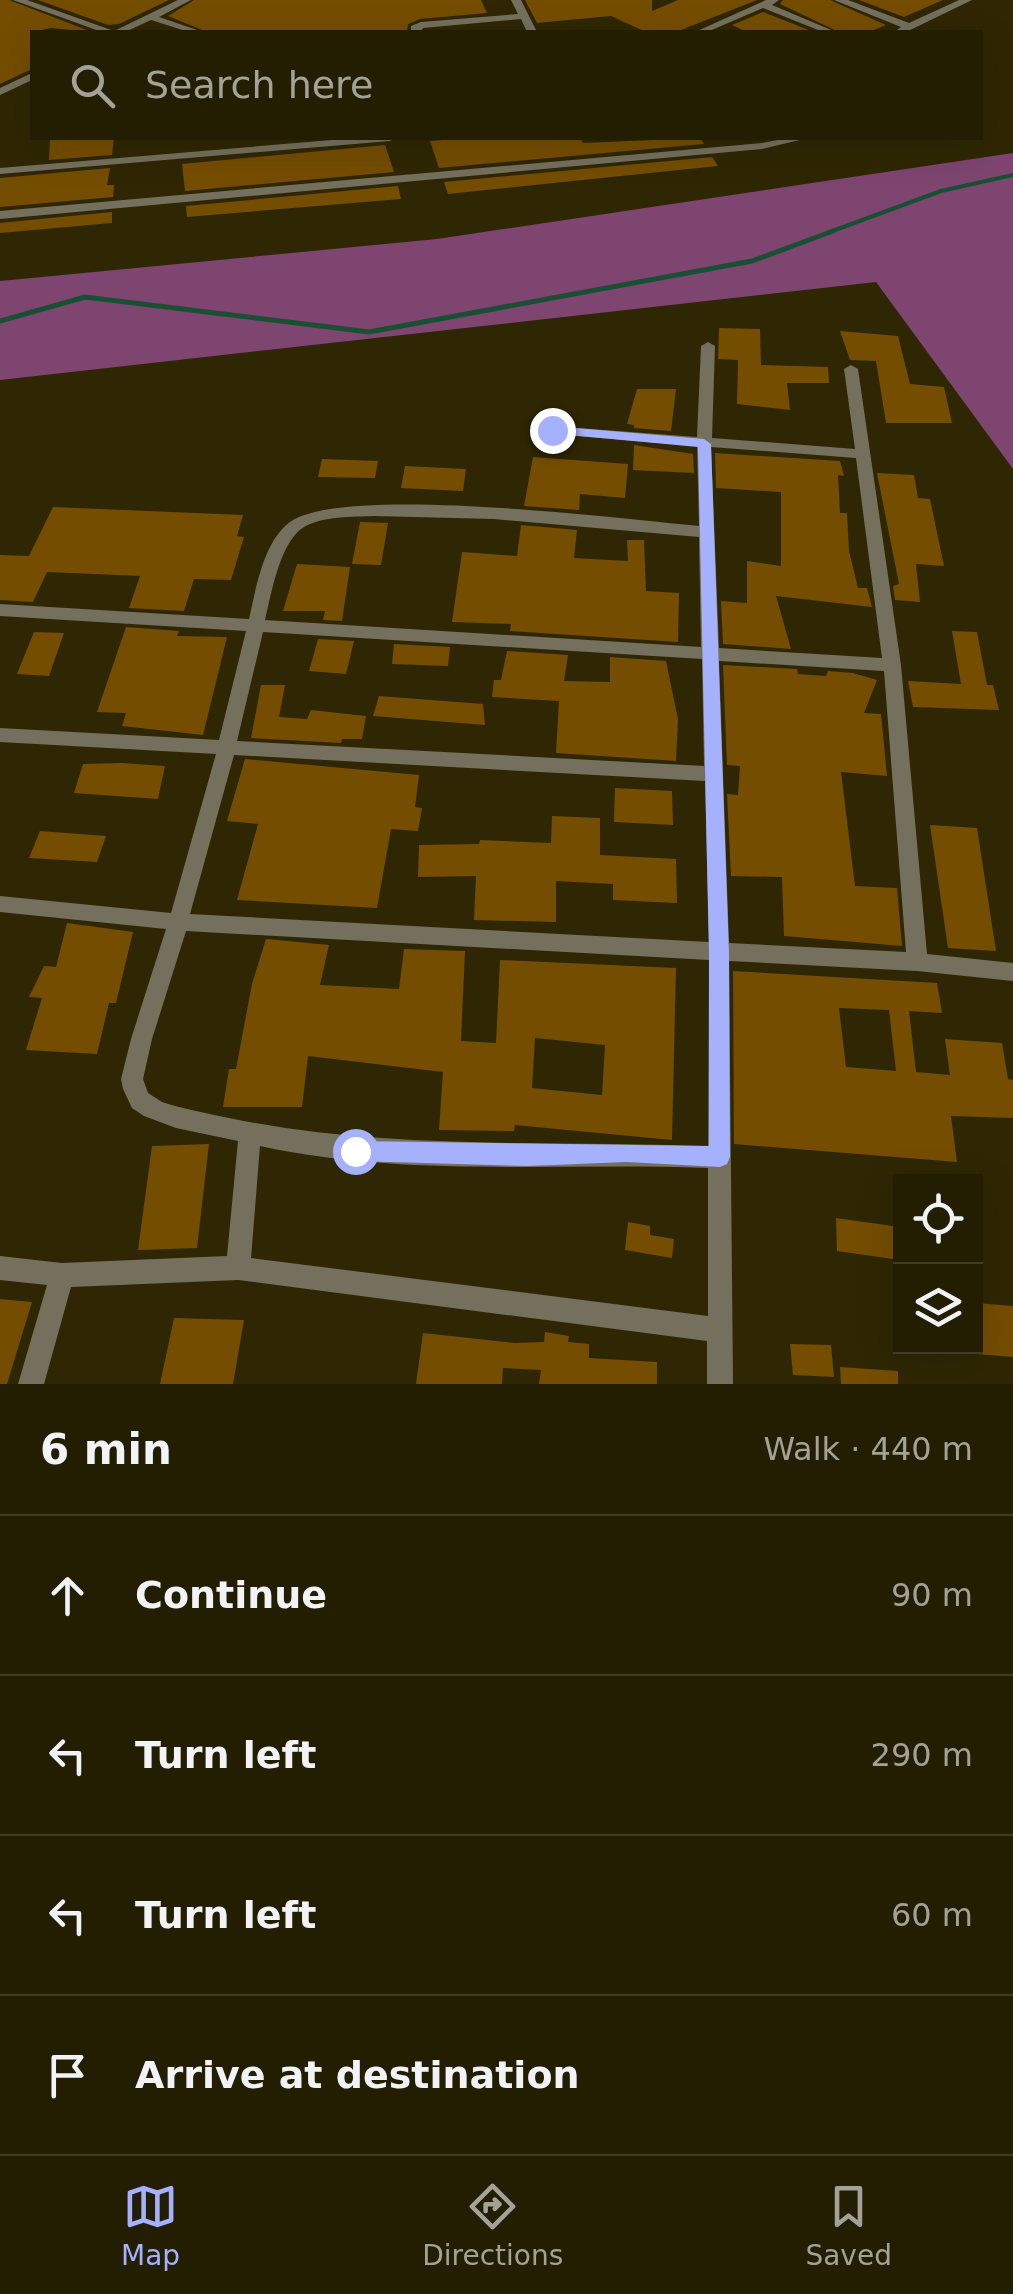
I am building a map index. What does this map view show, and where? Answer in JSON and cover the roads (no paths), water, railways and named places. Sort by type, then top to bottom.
[{"type":"street","points":[[18,0],[108,30]]},
{"type":"street","points":[[119,30],[186,0]]},
{"type":"street","points":[[516,0],[531,30]]},
{"type":"street","points":[[839,0],[905,30],[966,0]]},
{"type":"street","points":[[857,7],[871,0]]},
{"type":"street","points":[[705,30],[769,2],[827,30]]},
{"type":"street","points":[[416,30],[421,25],[524,16]]},
{"type":"street","points":[[150,17],[192,30]]},
{"type":"street","points":[[718,25],[731,30]]},
{"type":"street","points":[[0,92],[30,77]]},
{"type":"street","points":[[0,171],[268,142],[329,140]]},
{"type":"street","points":[[0,215],[762,146],[792,140]]},
{"type":"street","points":[[708,346],[704,444],[719,954],[720,1384]]},
{"type":"street","points":[[851,370],[892,664],[917,962]]},
{"type":"street","points":[[552,430],[862,454]]},
{"type":"street","points":[[706,532],[416,511],[326,514],[299,522],[278,550],[228,747],[132,1079],[135,1096],[150,1109],[250,1134],[394,1154],[528,1156],[626,1152],[720,1157]]},
{"type":"street","points":[[0,610],[892,664]]},
{"type":"street","points":[[0,735],[712,774]]},
{"type":"street","points":[[0,904],[178,922],[917,962],[1013,972]]},
{"type":"street","points":[[238,1268],[250,1134]]},
{"type":"street","points":[[0,1268],[62,1274],[238,1268],[720,1330]]},
{"type":"street","points":[[31,1384],[62,1274]]},
{"type":"waterway","points":[[827,233],[941,191],[1013,175]]},
{"type":"waterway","points":[[0,321],[85,297],[369,332],[752,261],[833,231]]}]
